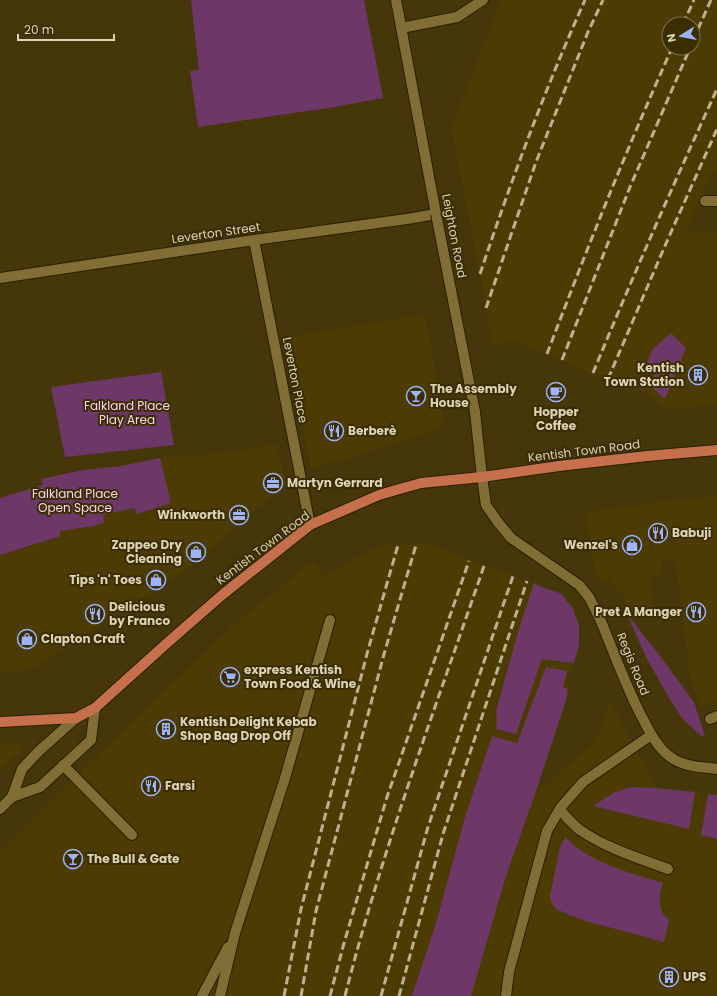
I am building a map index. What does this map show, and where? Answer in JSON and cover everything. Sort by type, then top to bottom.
[{"type":"main road","name":"Kentish Town Road","points":[[76,718],[95,708],[222,595],[310,525],[379,495],[421,484],[559,466],[717,450]]},
{"type":"main road","points":[[0,722],[76,718]]},
{"type":"street","name":"Leighton Road","points":[[396,0],[475,412],[482,477]]},
{"type":"street","points":[[401,28],[457,17],[483,0]]},
{"type":"street","points":[[705,201],[717,201]]},
{"type":"street","name":"Leverton Street","points":[[0,278],[436,214]]},
{"type":"street","name":"Leverton Place","points":[[254,240],[310,525]]},
{"type":"street","name":"Regis Road","points":[[482,477],[486,505],[496,522],[511,538],[579,585],[589,597],[611,643],[634,702],[651,735],[675,760],[690,765],[717,769]]},
{"type":"street","points":[[220,996],[235,933],[285,778],[330,620]]},
{"type":"street","points":[[0,809],[12,798],[40,787],[91,740],[95,708]]},
{"type":"street","points":[[12,798],[22,769],[39,751],[76,718]]},
{"type":"street","points":[[506,996],[509,972],[547,831],[560,810],[583,782],[651,735]]},
{"type":"street","points":[[63,766],[132,835]]},
{"type":"street","points":[[560,810],[579,829],[602,843],[668,869]]},
{"type":"street","points":[[202,996],[235,933]]},
{"type":"shaded area","points":[[501,0],[717,0],[717,171],[712,171],[686,231],[717,232],[717,405],[665,409],[646,393],[513,341],[493,345],[451,128]]},
{"type":"shaded area","points":[[425,315],[444,421],[438,429],[311,469],[287,338]]},
{"type":"shaded area","points":[[277,444],[286,485],[187,569],[33,669],[0,674],[0,555],[61,537],[59,531],[84,528],[104,523],[102,515],[135,508],[137,513],[171,503],[160,458],[217,454]]},
{"type":"shaded area","points":[[717,495],[717,701],[700,708],[690,676],[675,558],[662,560],[663,575],[650,577],[654,610],[627,614],[624,593],[619,594],[610,580],[602,581],[594,569],[586,512]]},
{"type":"shaded area","points":[[379,545],[433,545],[484,566],[562,594],[573,609],[579,625],[579,645],[574,669],[567,673],[568,689],[536,793],[589,748],[602,728],[610,700],[623,727],[657,788],[717,795],[717,996],[0,996],[0,851],[239,620],[313,562],[325,578],[327,575]]},
{"type":"shaded area","points":[[23,743],[24,747],[0,769],[0,745]]},
{"type":"green space","points":[[191,0],[364,0],[383,98],[328,108],[198,127],[190,71],[199,70]]},
{"type":"green space","points":[[671,333],[686,348],[665,399],[650,386],[656,372],[645,367],[653,349]]},
{"type":"green space","name":"Falkland Place Play Area","points":[[161,372],[174,445],[65,457],[51,387]]},
{"type":"green space","name":"Falkland Place Open Space","points":[[160,458],[171,503],[137,514],[134,508],[103,515],[104,523],[94,526],[59,531],[61,536],[0,555],[0,498],[43,485],[41,479],[83,470],[121,466]]},
{"type":"green space","points":[[534,583],[562,594],[573,609],[579,625],[579,645],[574,663],[542,659],[516,734],[496,729],[496,711],[518,632]]},
{"type":"green space","points":[[627,614],[694,702],[705,736],[701,736],[682,718],[669,698],[646,657]]},
{"type":"green space","points":[[546,667],[567,671],[563,687],[568,689],[566,700],[505,879],[471,996],[412,996],[436,923],[465,817],[492,736],[517,743]]},
{"type":"green space","points":[[631,787],[695,792],[689,829],[593,806],[613,793]]},
{"type":"green space","points":[[708,794],[717,795],[717,839],[701,835]]},
{"type":"green space","points":[[565,837],[586,854],[598,861],[663,883],[660,903],[662,912],[669,920],[664,942],[586,921],[556,909],[552,904],[550,896],[560,847]]},
{"type":"railway","points":[[480,274],[529,136],[556,67],[585,0]]},
{"type":"railway","points":[[486,308],[536,162],[588,32],[603,0]]},
{"type":"railway","points":[[687,16],[694,0]]},
{"type":"railway","points":[[701,22],[711,0]]},
{"type":"railway","points":[[547,354],[607,200],[669,56]]},
{"type":"railway","points":[[562,360],[630,187],[687,56]]},
{"type":"railway","points":[[593,373],[717,89]]},
{"type":"railway","points":[[608,379],[717,129]]},
{"type":"railway","points":[[284,996],[301,909],[368,650],[398,545]]},
{"type":"railway","points":[[301,996],[316,911],[384,654],[416,545]]},
{"type":"railway","points":[[330,996],[387,797],[469,561]]},
{"type":"railway","points":[[345,996],[375,887],[392,833],[484,566]]},
{"type":"railway","points":[[381,996],[428,827],[513,576]]},
{"type":"railway","points":[[399,996],[443,834],[527,581]]},
{"type":"place","name":"Kentish Town Station","points":[[698,375]]},
{"type":"place","name":"Hopper Coffee","points":[[556,392]]},
{"type":"place","name":"The Assembly House","points":[[416,396]]},
{"type":"place","name":"Berberè","points":[[334,431]]},
{"type":"place","name":"Martyn Gerrard","points":[[273,483]]},
{"type":"place","name":"Winkworth","points":[[239,515]]},
{"type":"place","name":"Babuji","points":[[658,533]]},
{"type":"place","name":"Wenzel's","points":[[632,545]]},
{"type":"place","name":"Zappeo Dry Cleaning","points":[[196,552]]},
{"type":"place","name":"Tips 'n' Toes","points":[[156,580]]},
{"type":"place","name":"Pret A Manger","points":[[696,612]]},
{"type":"place","name":"Delicious by Franco","points":[[95,614]]},
{"type":"place","name":"Clapton Craft","points":[[27,639]]},
{"type":"place","name":"express Kentish Town Food & Wine","points":[[230,677]]},
{"type":"place","name":"Kentish Delight Kebab Shop Bag Drop Off","points":[[166,729]]},
{"type":"place","name":"Farsi","points":[[151,786]]},
{"type":"place","name":"The Bull & Gate","points":[[73,859]]},
{"type":"place","name":"UPS","points":[[669,977]]}]
